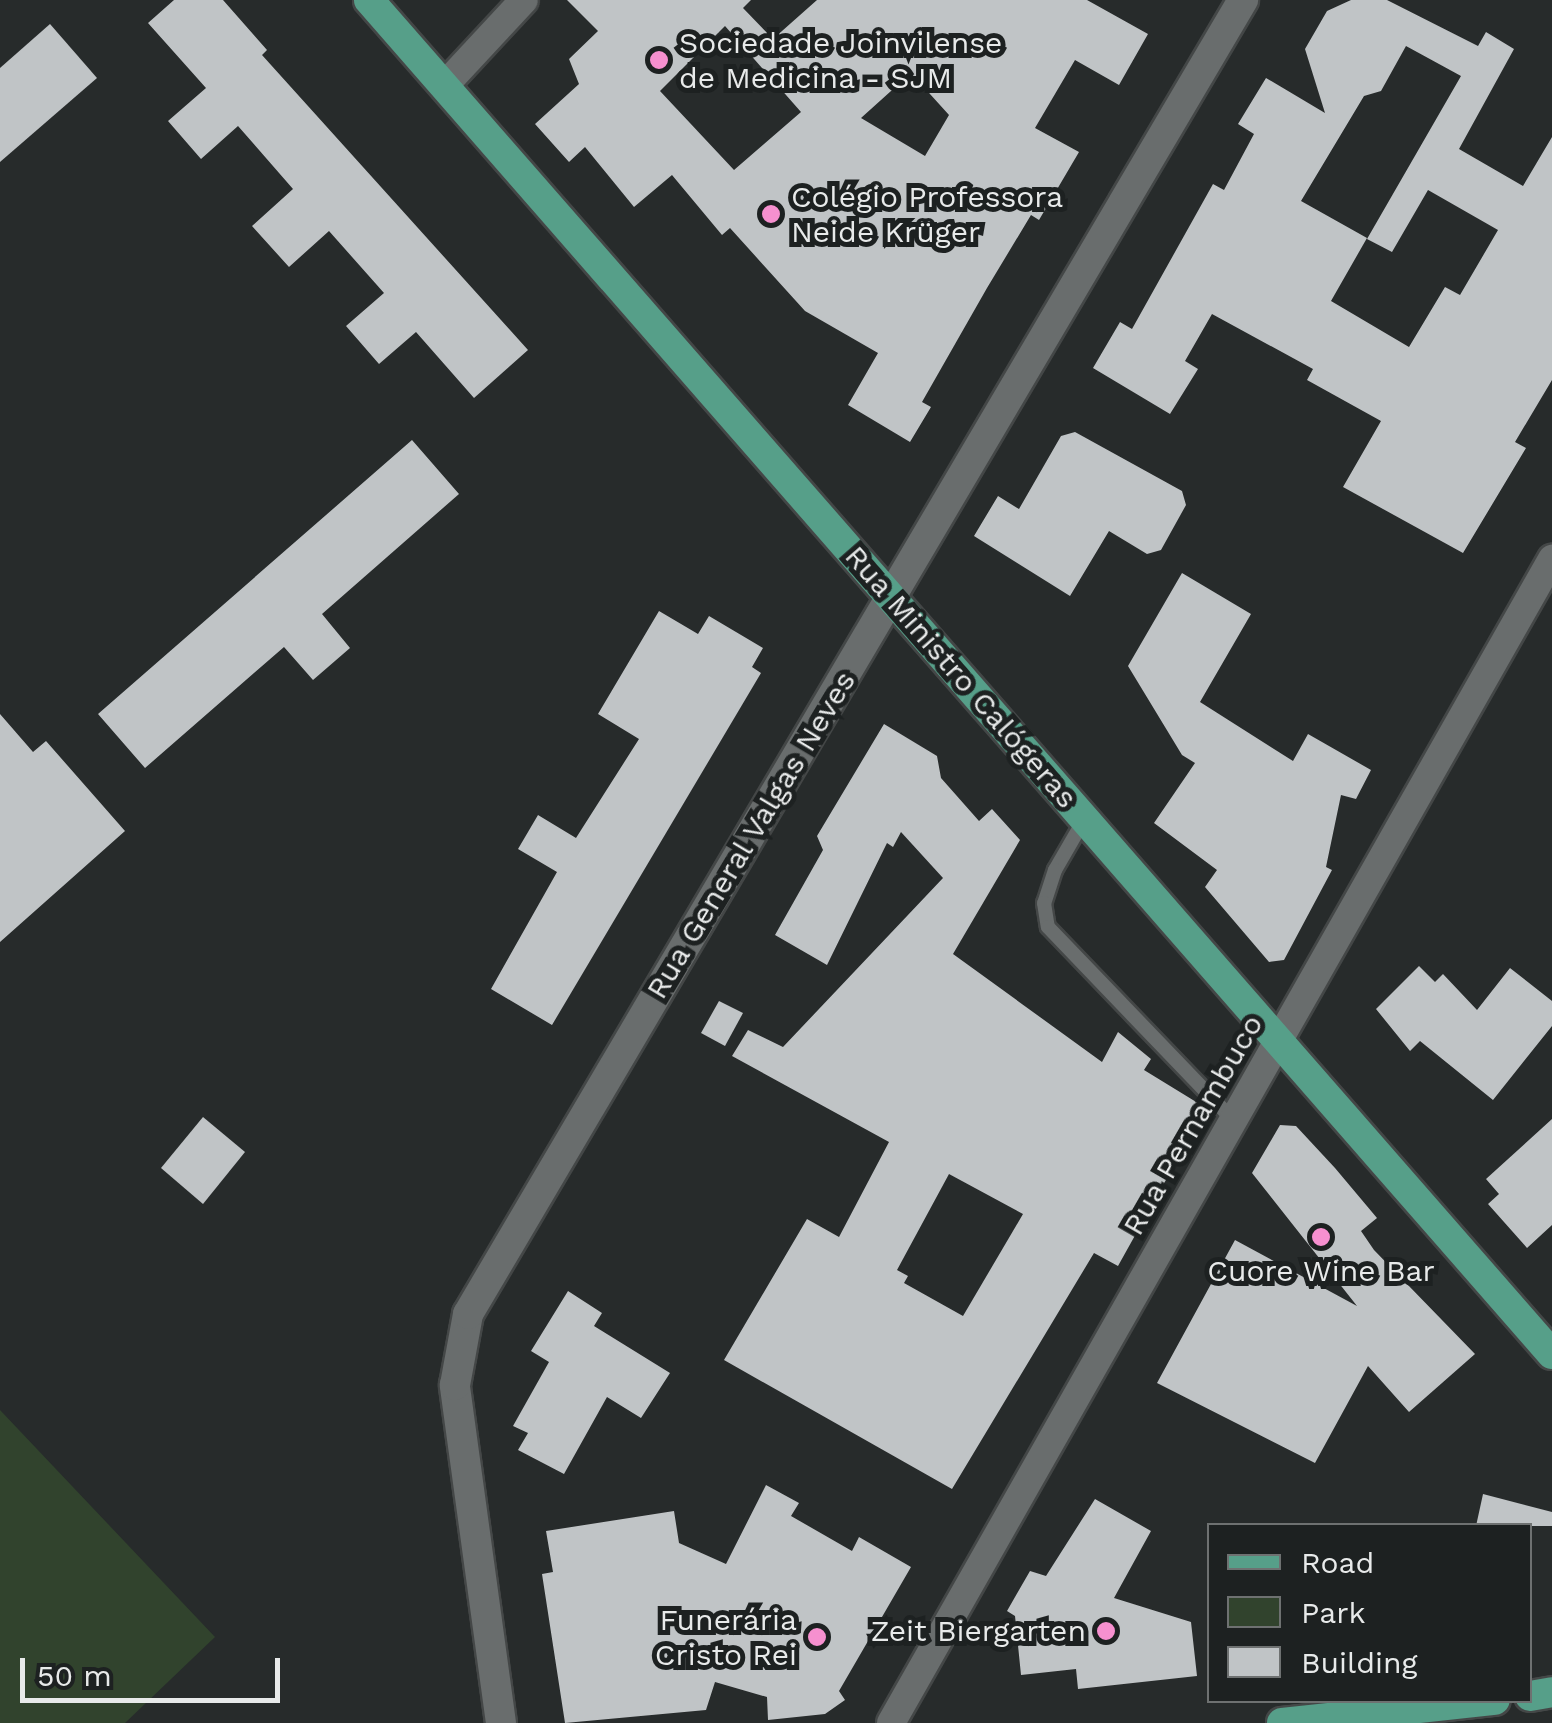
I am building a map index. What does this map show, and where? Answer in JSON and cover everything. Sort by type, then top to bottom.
[{"type":"main road","name":"Rua Ministro Calógeras","points":[[369,0],[1552,1354]]},
{"type":"main road","name":"Rua General Valgas Neves","points":[[500,1723],[454,1385],[468,1314],[1243,0]]},
{"type":"main road","points":[[1282,1723],[1467,1703]]},
{"type":"street","points":[[444,86],[524,0]]},
{"type":"street","name":"Rua Pernambuco","points":[[891,1723],[1552,559]]},
{"type":"lane","points":[[1084,818],[1055,870],[1044,903],[1048,927],[1233,1120]]},
{"type":"green space","points":[[0,1410],[215,1637],[125,1723],[0,1723]]},
{"type":"building","points":[[174,0],[223,0],[267,50],[262,55],[528,350],[474,398],[416,332],[379,364],[346,326],[384,293],[329,231],[289,267],[252,226],[293,189],[238,126],[201,159],[168,121],[206,88],[148,23]]},
{"type":"building","points":[[567,0],[751,0],[743,8],[773,39],[817,0],[1087,0],[1148,34],[1119,85],[1075,60],[1035,128],[1079,152],[1039,220],[1031,215],[987,288],[922,402],[931,407],[910,442],[848,405],[878,353],[805,311],[730,228],[722,235],[672,175],[634,207],[585,147],[569,162],[535,124],[579,84],[569,59],[598,31]],"holes":[[[725,26],[801,112],[734,170],[660,91]],[[911,73],[949,115],[925,156],[861,118]]]},
{"type":"building","points":[[1351,0],[1387,0],[1478,46],[1486,32],[1514,49],[1459,149],[1523,186],[1552,137],[1552,380],[1515,442],[1526,448],[1463,553],[1343,487],[1381,421],[1307,380],[1313,369],[1212,314],[1185,361],[1198,369],[1170,414],[1093,368],[1120,322],[1132,329],[1213,184],[1224,190],[1254,134],[1238,124],[1266,78],[1325,113],[1305,49],[1327,11]],"holes":[[[1406,46],[1461,76],[1367,239],[1392,252],[1428,190],[1498,230],[1460,295],[1445,287],[1409,347],[1331,301],[1367,238],[1301,201],[1364,96],[1381,91]]]},
{"type":"building","points":[[50,24],[97,78],[0,162],[0,68]]},
{"type":"building","points":[[1075,432],[1182,491],[1186,505],[1161,550],[1147,554],[1109,531],[1070,596],[974,536],[998,496],[1019,509],[1061,436]]},
{"type":"building","points":[[412,440],[459,494],[322,614],[350,648],[313,680],[284,647],[145,768],[98,714]]},
{"type":"building","points":[[1182,573],[1251,614],[1200,702],[1293,761],[1308,734],[1371,770],[1356,799],[1341,795],[1326,867],[1332,870],[1284,960],[1269,962],[1205,887],[1217,870],[1154,823],[1195,763],[1182,755],[1128,666]]},
{"type":"building","points":[[659,611],[698,634],[709,616],[763,648],[752,667],[761,673],[552,1025],[491,989],[557,872],[518,849],[538,815],[576,838],[639,739],[598,714]]},
{"type":"building","points":[[0,714],[33,752],[46,741],[125,831],[0,942]]},
{"type":"building","points":[[884,724],[937,756],[941,778],[979,821],[992,809],[1020,840],[953,954],[1102,1062],[1118,1032],[1151,1059],[1144,1070],[1206,1108],[1118,1266],[1094,1253],[952,1489],[724,1360],[807,1219],[839,1237],[889,1142],[732,1056],[748,1030],[783,1047],[943,878],[901,832],[893,847],[887,843],[827,965],[775,935],[823,850],[817,836]],"holes":[[[949,1174],[1023,1214],[963,1316],[904,1283],[908,1276],[897,1270]]]},
{"type":"building","points":[[1419,966],[1435,982],[1443,974],[1477,1010],[1510,968],[1552,1001],[1552,1026],[1493,1100],[1420,1041],[1410,1051],[1376,1009]]},
{"type":"building","points":[[719,1001],[743,1013],[725,1046],[701,1033]]},
{"type":"building","points":[[203,1117],[245,1152],[203,1204],[161,1168]]},
{"type":"building","points":[[1552,1119],[1552,1225],[1527,1248],[1488,1204],[1499,1194],[1486,1179]]},
{"type":"building","points":[[1280,1125],[1296,1126],[1335,1168],[1377,1218],[1361,1231],[1374,1250],[1475,1354],[1409,1412],[1368,1366],[1315,1463],[1157,1383],[1235,1240],[1357,1306],[1252,1173]]},
{"type":"building","points":[[568,1291],[602,1313],[594,1326],[670,1373],[641,1418],[607,1397],[564,1474],[518,1450],[528,1433],[513,1426],[549,1362],[531,1351]]},
{"type":"building","points":[[766,1485],[799,1503],[791,1516],[852,1551],[859,1537],[911,1567],[839,1691],[845,1700],[825,1714],[768,1720],[767,1697],[715,1682],[706,1710],[565,1723],[542,1574],[553,1572],[546,1531],[674,1511],[679,1543],[726,1564]]},
{"type":"building","points":[[1483,1494],[1552,1512],[1552,1526],[1477,1523]]},
{"type":"building","name":"Zeit Biergarten","points":[[1095,1499],[1151,1531],[1114,1598],[1191,1622],[1197,1676],[1078,1689],[1076,1669],[1021,1675],[1015,1616],[1007,1611],[1030,1571],[1046,1576]]},
{"type":"place","name":"Sociedade Joinvilense de Medicina - SJM","points":[[659,60]]},
{"type":"place","name":"Colégio Professora Neide Krüger","points":[[771,214]]},
{"type":"place","name":"Cuore Wine Bar","points":[[1321,1237]]},
{"type":"place","name":"Zeit Biergarten","points":[[1106,1631]]},
{"type":"place","name":"Funerária Cristo Rei","points":[[817,1637]]}]
